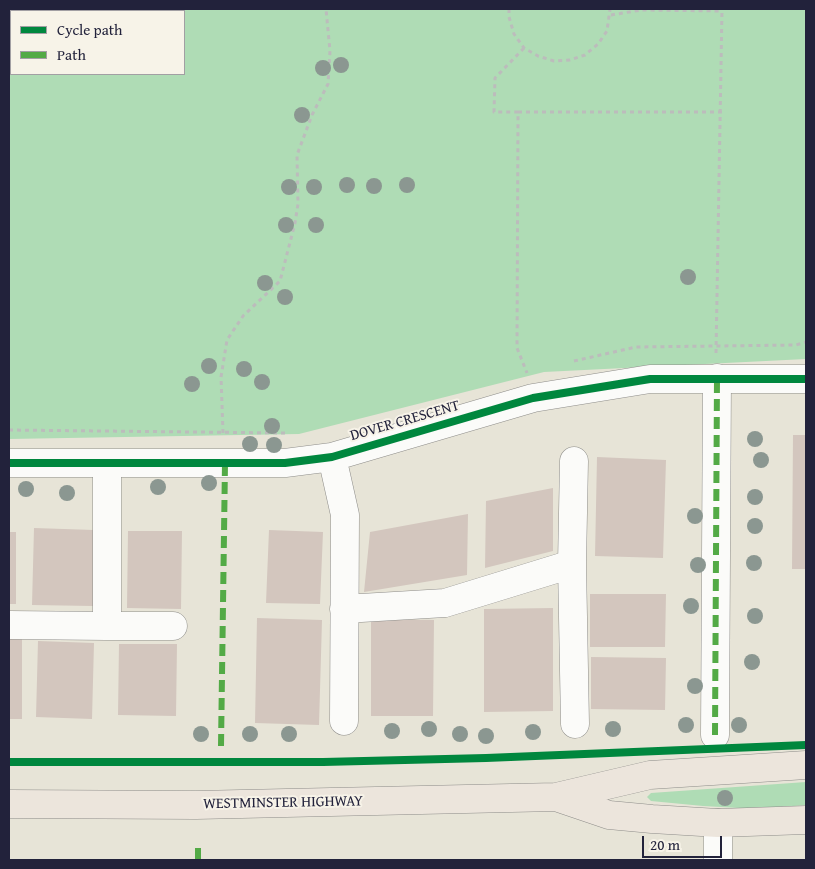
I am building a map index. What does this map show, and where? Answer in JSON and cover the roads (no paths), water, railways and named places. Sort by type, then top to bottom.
[{"type":"main road","name":"WESTMINSTER HIGHWAY","points":[[9,804],[196,805],[556,798],[650,775],[806,765]]},
{"type":"main road","name":"WESTMINSTER HIGHWAY","points":[[556,798],[609,815],[718,822],[806,820]]},
{"type":"street","points":[[715,735],[717,378]]},
{"type":"street","name":"DOVER CRESCENT","points":[[9,463],[284,463],[332,457],[530,385],[650,379],[806,380]]},
{"type":"street","points":[[332,457],[345,515],[344,721]]},
{"type":"street","points":[[574,461],[572,564],[575,724]]},
{"type":"street","points":[[107,464],[107,626]]},
{"type":"street","points":[[344,608],[445,603],[572,564]]},
{"type":"street","points":[[9,625],[173,626]]},
{"type":"street","points":[[718,822],[718,860]]}]
